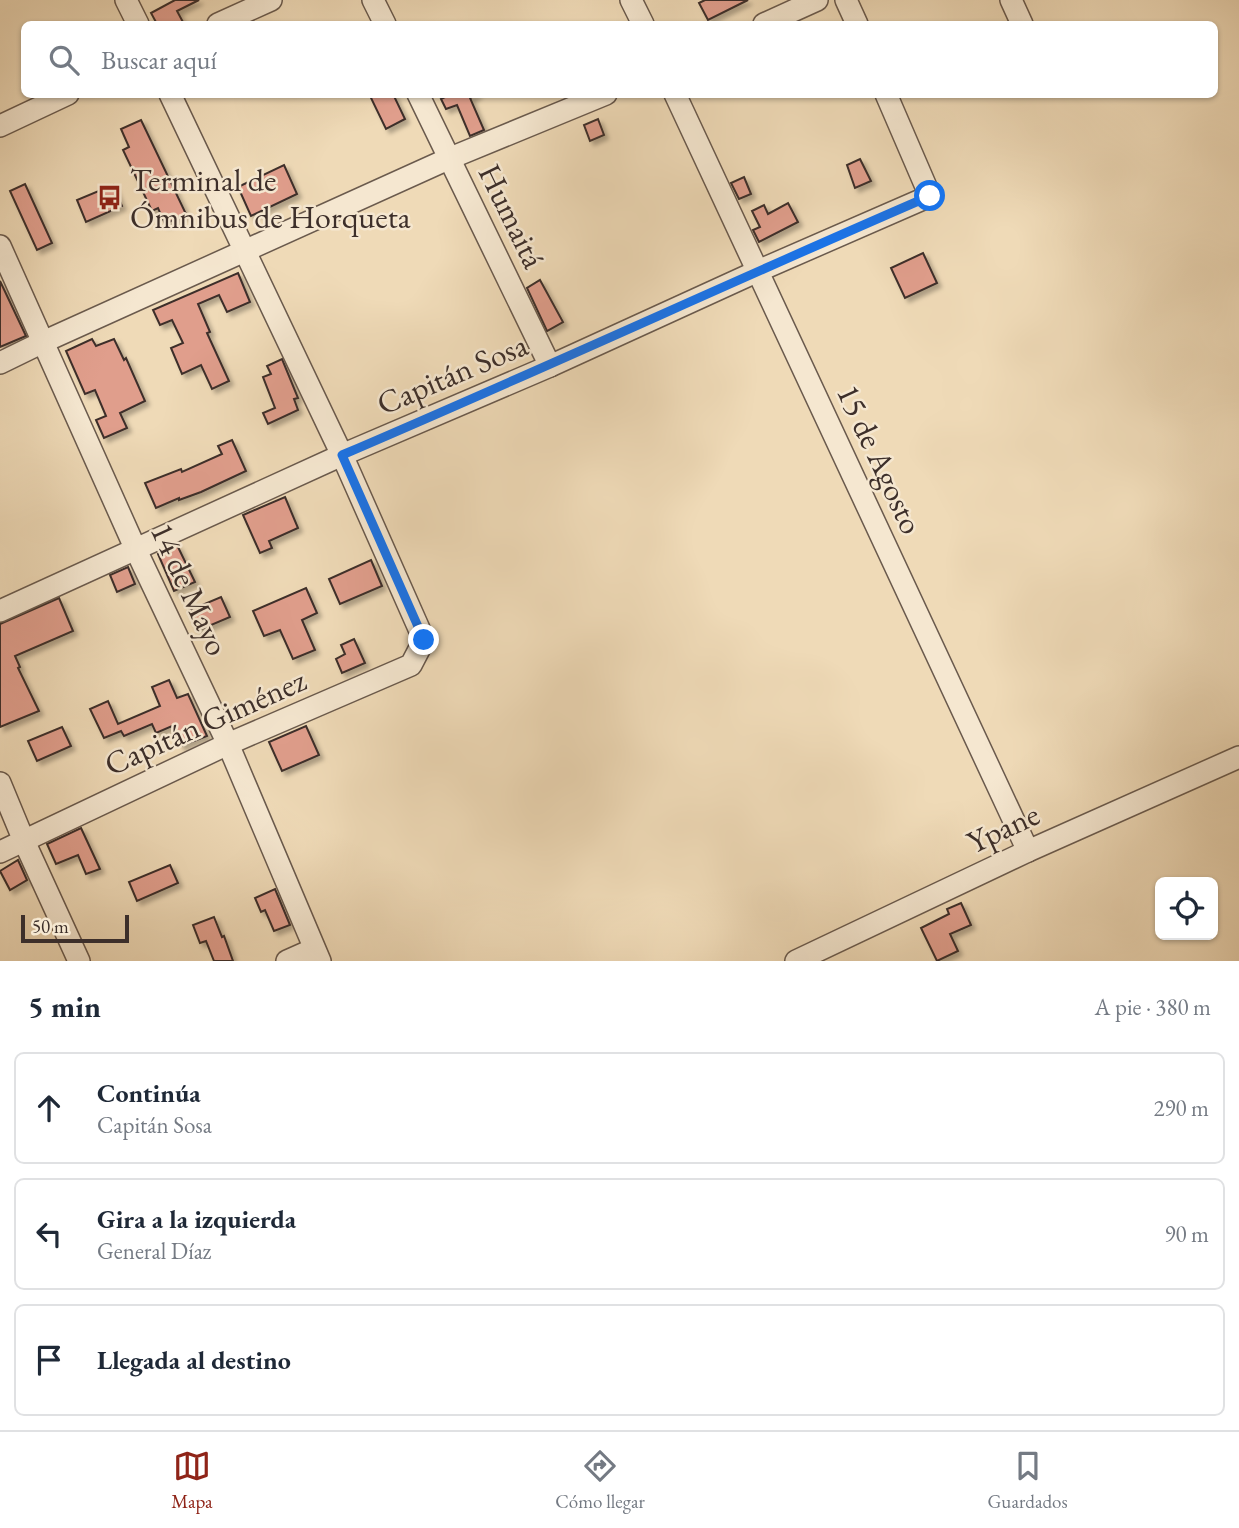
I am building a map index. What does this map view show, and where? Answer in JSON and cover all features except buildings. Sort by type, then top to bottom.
[{"type":"street","points":[[126,0],[136,21]]},
{"type":"street","points":[[225,21],[271,0]]},
{"type":"street","points":[[373,0],[384,21]]},
{"type":"street","points":[[631,0],[642,21]]},
{"type":"street","points":[[771,21],[817,0]]},
{"type":"street","points":[[846,0],[856,21]]},
{"type":"street","points":[[1011,0],[1021,21]]},
{"type":"street","points":[[0,126],[60,98]]},
{"type":"street","points":[[172,98],[342,455]]},
{"type":"street","name":"Humaitá","points":[[420,98],[550,366]]},
{"type":"street","points":[[0,363],[448,159],[596,98]]},
{"type":"street","name":"15 de Agosto","points":[[677,98],[1028,850]]},
{"type":"street","name":"Capitán Sosa","points":[[0,611],[342,455],[550,366],[930,196],[888,98]]},
{"type":"street","name":"14 de Mayo","points":[[0,246],[136,550],[228,744],[317,955]]},
{"type":"street","name":"Capitán Giménez","points":[[0,852],[228,744],[411,665],[424,640],[342,455]]},
{"type":"street","name":"Ypane","points":[[796,961],[825,954],[1028,850],[1239,757]]},
{"type":"street","points":[[0,783],[79,961]]},
{"type":"street","points":[[287,961],[317,955]]},
{"type":"place","name":"Terminal de Ómnibus de Horqueta","points":[[110,198]]},
{"type":"route","points":[[424,640],[342,455],[550,366],[930,196]]}]
